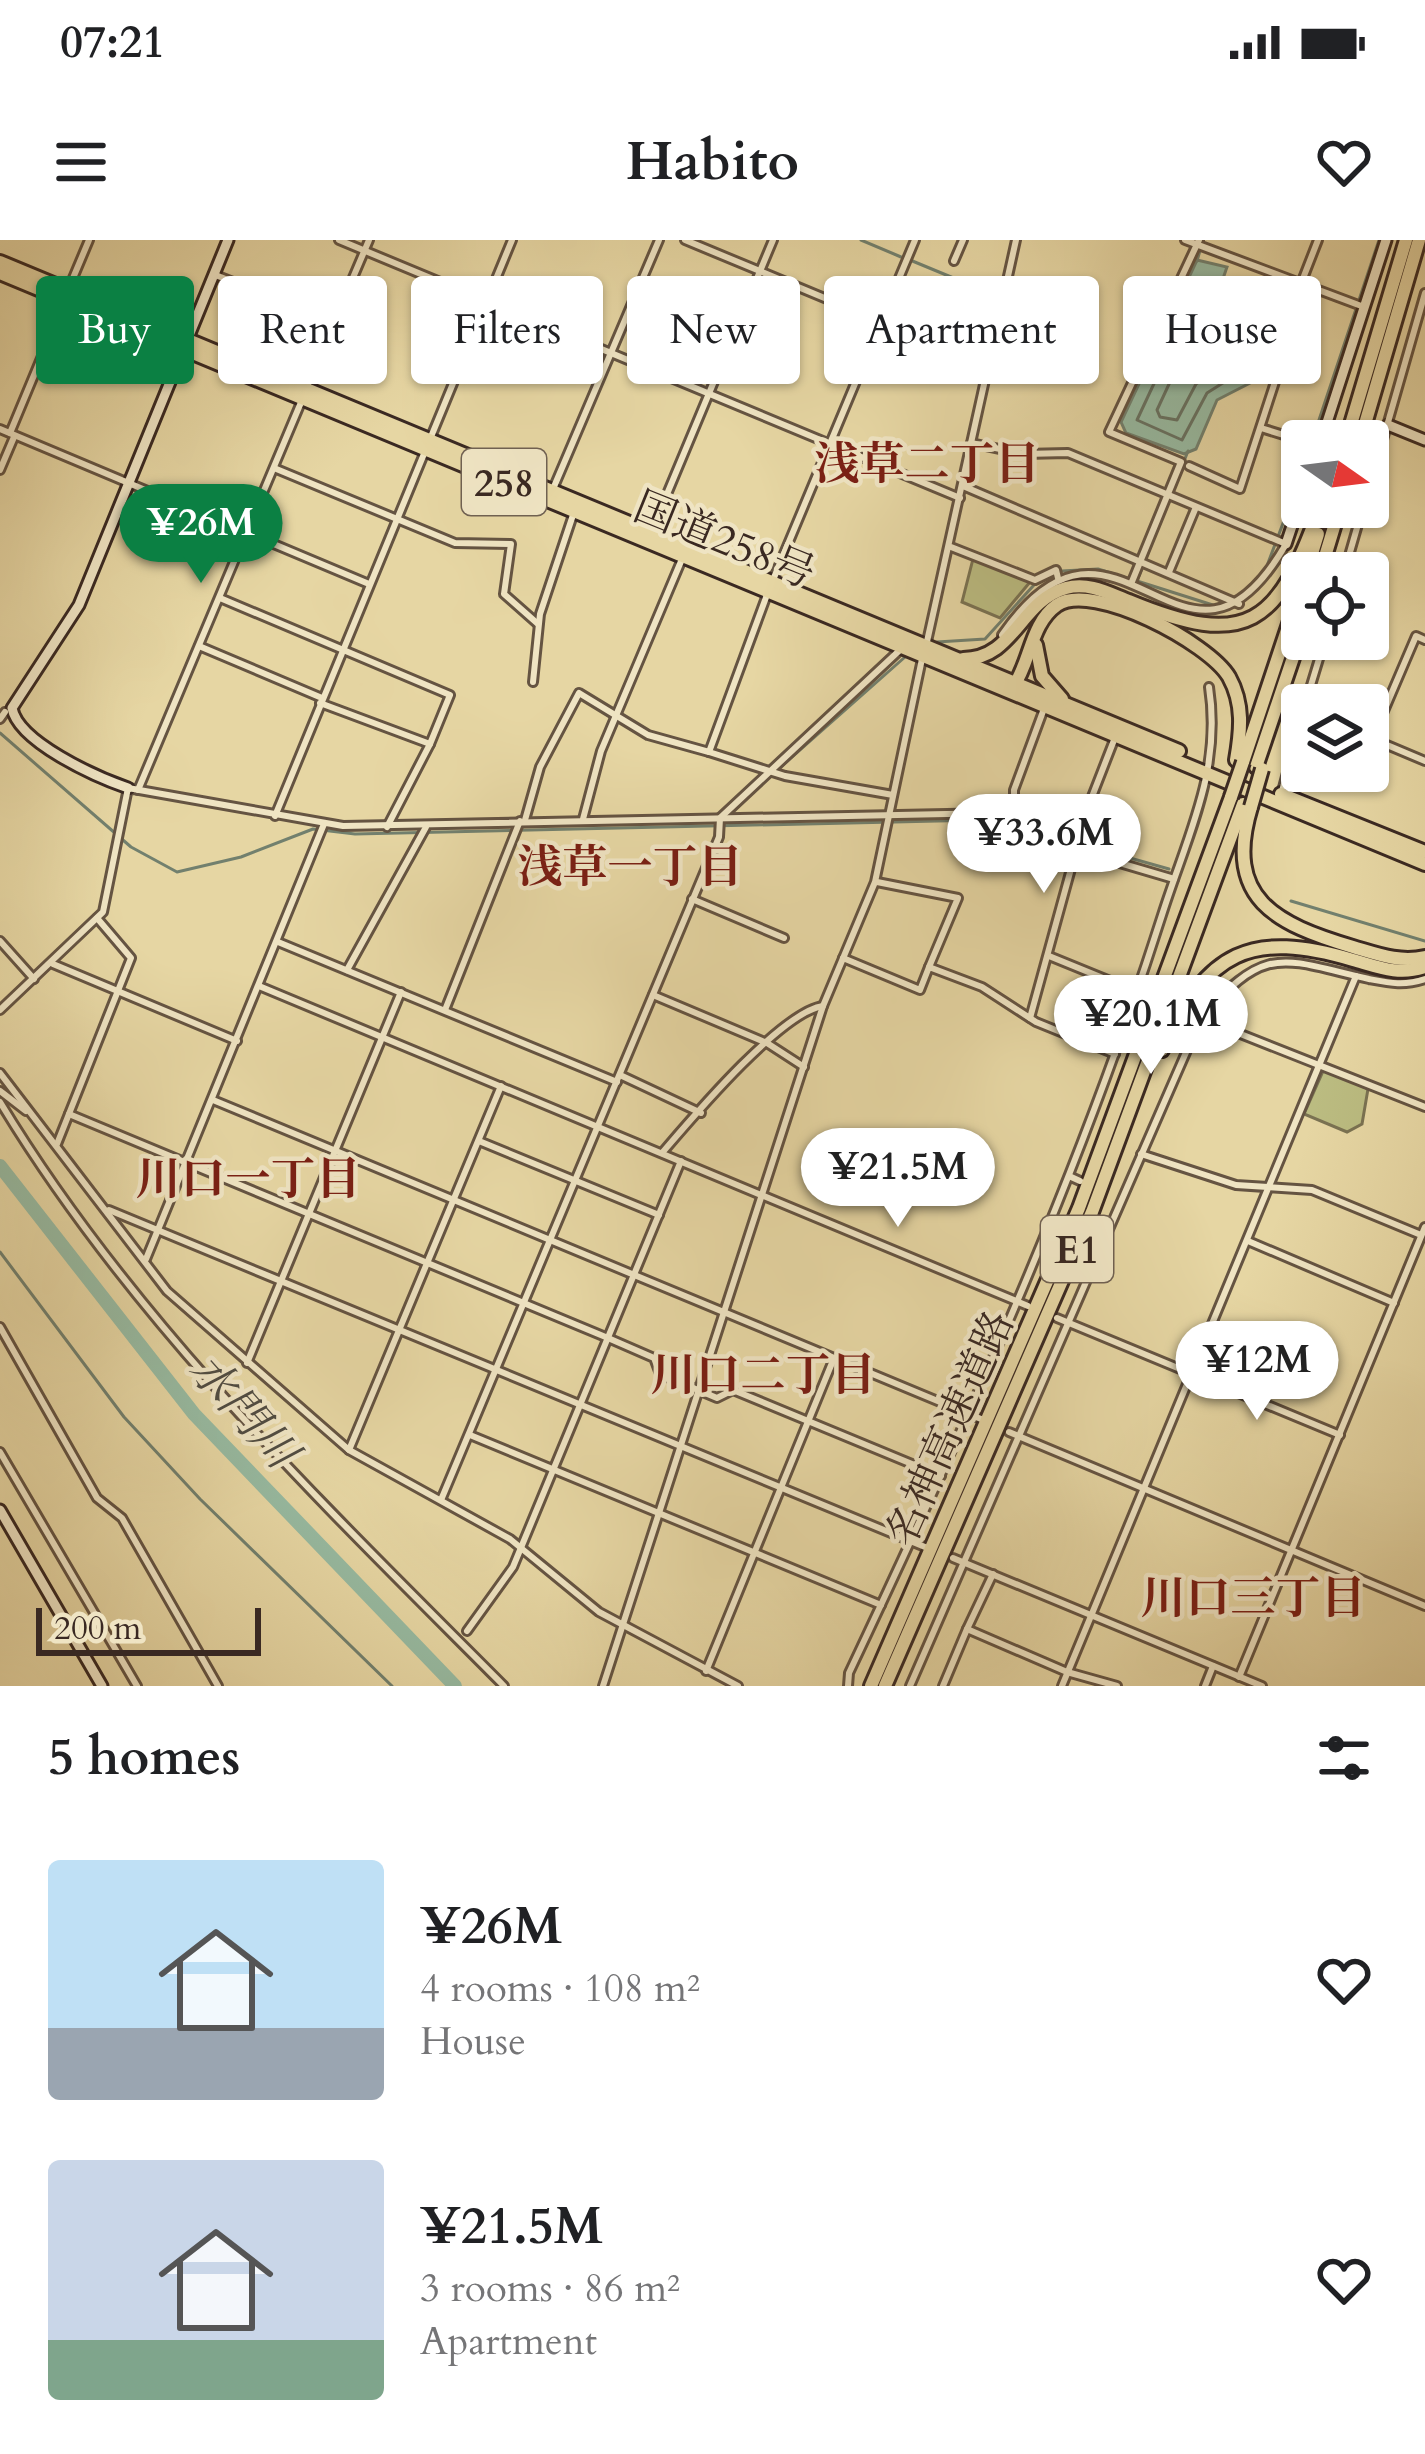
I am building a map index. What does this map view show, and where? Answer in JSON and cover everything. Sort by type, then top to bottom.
[{"type":"highway","points":[[1350,420],[1406,240]]},
{"type":"highway","points":[[1366,420],[1419,240]]},
{"type":"highway","name":"国道258号","points":[[0,262],[36,280]]},
{"type":"highway","name":"国道258号","points":[[0,273],[36,285]]},
{"type":"highway","name":"国道258号","points":[[194,348],[651,533],[901,647],[956,659],[1045,706],[1211,769]]},
{"type":"highway","name":"国道258号","points":[[427,445],[574,512],[1072,706],[1425,864]]},
{"type":"highway","points":[[956,659],[992,654],[1040,602],[1082,586],[1197,627],[1244,622],[1273,599],[1313,528]]},
{"type":"highway","points":[[1010,684],[1039,626],[1064,602],[1088,598],[1195,644],[1218,662],[1236,692],[1249,764],[1238,801],[1244,866],[1252,889],[1272,915],[1302,932],[1387,957],[1425,957]]},
{"type":"highway","points":[[1039,626],[1035,649],[1042,676],[1072,706]]},
{"type":"highway","points":[[1007,635],[1003,662],[1010,684]]},
{"type":"highway","name":"名神高速道路","points":[[879,1684],[1057,1298],[1238,801],[1281,656]]},
{"type":"highway","name":"名神高速道路","points":[[1249,764],[1292,660]]},
{"type":"highway","name":"国道258号","points":[[1280,798],[1425,852]]},
{"type":"highway","name":"名神高速道路","points":[[879,1684],[1061,1251],[1238,801]]},
{"type":"highway","points":[[1057,1298],[1166,1041],[1217,971],[1252,948],[1279,943],[1389,970],[1425,967]]},
{"type":"street","points":[[75,276],[89,240]]},
{"type":"street","points":[[194,324],[228,240]]},
{"type":"street","points":[[339,240],[425,276]]},
{"type":"street","points":[[0,1010],[97,918],[110,899],[132,789],[220,598],[368,240]]},
{"type":"street","points":[[497,276],[512,240]]},
{"type":"street","points":[[552,493],[659,240]]},
{"type":"street","points":[[685,240],[824,297]]},
{"type":"street","points":[[651,533],[773,240]]},
{"type":"street","points":[[900,276],[915,240]]},
{"type":"street","points":[[954,261],[963,240]]},
{"type":"street","points":[[1008,276],[1016,240]]},
{"type":"street","points":[[1185,240],[1287,276]]},
{"type":"street","points":[[1306,276],[1318,240]]},
{"type":"street","points":[[1327,420],[1360,306],[1386,240]]},
{"type":"street","points":[[1132,581],[1181,462],[1109,432],[1199,244]]},
{"type":"street","points":[[213,274],[218,276]]},
{"type":"street","points":[[1321,289],[1360,306]]},
{"type":"street","points":[[1389,422],[1425,292]]},
{"type":"street","points":[[603,349],[960,498]]},
{"type":"street","points":[[0,470],[36,374]]},
{"type":"street","points":[[170,384],[66,632],[4,714],[77,767],[132,789],[323,828],[426,830],[583,819],[719,823],[1014,817],[1174,879]]},
{"type":"street","points":[[274,815],[452,384]]},
{"type":"street","points":[[709,752],[770,588],[855,384]]},
{"type":"street","points":[[603,1686],[824,1006],[875,882],[984,384]]},
{"type":"street","points":[[1189,466],[1240,489],[1273,384]]},
{"type":"street","points":[[1389,425],[1425,440]]},
{"type":"street","points":[[1260,427],[1281,434]]},
{"type":"street","points":[[0,429],[369,584]]},
{"type":"street","points":[[971,443],[1024,454],[1068,453],[1282,542]]},
{"type":"street","points":[[274,467],[455,543],[511,544],[504,594],[538,625]]},
{"type":"street","points":[[963,486],[1236,601]]},
{"type":"street","points":[[1169,572],[1196,507]]},
{"type":"street","points":[[533,682],[538,625],[574,512]]},
{"type":"street","points":[[1007,635],[1023,603],[1058,578],[1093,572],[1132,581],[1203,612],[1236,601],[1256,591],[1288,528]]},
{"type":"street","points":[[950,546],[1035,580],[1055,570],[1058,578]]},
{"type":"street","points":[[583,819],[616,717],[683,556]]},
{"type":"street","points":[[220,598],[450,695],[387,827]]},
{"type":"street","points":[[1389,696],[1416,636],[1425,640]]},
{"type":"street","points":[[199,646],[430,744]]},
{"type":"street","points":[[441,1500],[619,1079],[719,823],[901,647]]},
{"type":"street","points":[[848,1686],[1018,1301],[1137,993],[1211,769],[1209,686]]},
{"type":"street","points":[[445,1010],[540,766],[579,693],[667,742],[774,772],[893,795]]},
{"type":"street","points":[[1014,817],[1014,790],[1045,706]]},
{"type":"street","points":[[1030,1018],[1079,843],[1116,734]]},
{"type":"street","points":[[1389,746],[1425,761]]},
{"type":"street","points":[[1280,798],[1282,792]]},
{"type":"street","points":[[986,818],[1079,843]]},
{"type":"street","points":[[145,1261],[323,828]]},
{"type":"street","points":[[347,970],[426,830]]},
{"type":"street","points":[[843,958],[920,990],[958,898],[875,882]]},
{"type":"street","points":[[692,899],[784,938]]},
{"type":"street","points":[[57,1144],[130,958],[97,918]]},
{"type":"street","points":[[0,941],[34,979]]},
{"type":"street","points":[[278,942],[701,1113]]},
{"type":"street","points":[[1049,956],[1152,998]]},
{"type":"street","points":[[910,1686],[1202,1018],[1244,974],[1284,959],[1396,985],[1425,979]]},
{"type":"street","points":[[51,963],[237,1041]]},
{"type":"street","points":[[929,967],[982,987],[1030,1018],[1114,1054]]},
{"type":"street","points":[[1062,1686],[1356,976]]},
{"type":"street","points":[[260,986],[1028,1306]]},
{"type":"street","points":[[247,1363],[401,992]]},
{"type":"street","points":[[653,994],[766,1043],[804,1067]]},
{"type":"street","points":[[662,1153],[766,1043],[805,1012],[824,1006]]},
{"type":"street","points":[[1190,1014],[1425,1107]]},
{"type":"street","points":[[0,1073],[167,1291],[350,1450],[521,1547],[622,1624],[738,1686]]},
{"type":"street","points":[[350,1450],[501,1086]]},
{"type":"street","points":[[0,1091],[32,1116]]},
{"type":"street","points":[[213,1100],[980,1419]]},
{"type":"street","points":[[0,1102],[33,1157],[187,1354],[251,1427],[504,1686]]},
{"type":"street","points":[[69,1114],[654,1358],[660,1374],[699,1391],[717,1398],[733,1390],[941,1476]]},
{"type":"street","points":[[478,1140],[659,1215]]},
{"type":"street","points":[[1142,1154],[1236,1185],[1312,1190],[1423,1231],[1239,1677]]},
{"type":"street","points":[[467,1631],[521,1547],[681,1161]]},
{"type":"street","points":[[1069,1177],[1080,1181]]},
{"type":"street","points":[[1113,1194],[1123,1198]]},
{"type":"street","points":[[109,1210],[925,1547]]},
{"type":"street","points":[[1247,1240],[1394,1303]]},
{"type":"street","points":[[1057,1318],[1340,1435]]},
{"type":"street","points":[[0,1327],[97,1498],[122,1519],[218,1686]]},
{"type":"street","points":[[706,1671],[834,1358]]},
{"type":"street","points":[[1009,1432],[1425,1606]]},
{"type":"street","points":[[470,1435],[881,1604]]},
{"type":"street","points":[[0,1452],[137,1686]]},
{"type":"street","points":[[0,1510],[102,1686]]},
{"type":"street","points":[[953,1558],[1262,1686]]},
{"type":"street","points":[[943,1686],[992,1574]]},
{"type":"street","points":[[967,1628],[1067,1672],[1117,1686]]},
{"type":"street","points":[[1205,1686],[1214,1666]]},
{"type":"shaded area","points":[[973,559],[1030,582],[1000,618],[962,602]]},
{"type":"shaded area","points":[[1324,1069],[1368,1089],[1362,1124],[1347,1132],[1304,1114]]},
{"type":"water","points":[[1197,260],[1227,267],[1224,276],[1189,276]]},
{"type":"water","points":[[1139,384],[1248,384],[1217,400],[1196,449],[1184,454],[1126,433],[1121,422]]},
{"type":"waterway","points":[[861,240],[901,257]]},
{"type":"waterway","points":[[919,240],[910,260],[949,276]]},
{"type":"waterway","points":[[1197,261],[1203,240]]},
{"type":"waterway","points":[[1319,420],[1379,240]]},
{"type":"waterway","points":[[1188,451],[1137,581],[1216,606]]},
{"type":"waterway","points":[[1268,563],[1281,528]]},
{"type":"waterway","points":[[1062,571],[1098,569],[1130,579]]},
{"type":"waterway","points":[[937,642],[985,639],[1034,585],[1052,576]]},
{"type":"waterway","points":[[749,795],[905,657]]},
{"type":"waterway","points":[[0,733],[131,847],[177,872],[241,857],[313,829],[355,834],[982,820]]},
{"type":"waterway","points":[[992,819],[1169,869]]},
{"type":"waterway","points":[[1291,901],[1425,941]]},
{"type":"waterway","name":"水門川","points":[[0,1166],[194,1414],[455,1686]]},
{"type":"waterway","points":[[0,1252],[124,1417],[200,1499],[392,1686]]},
{"type":"tunnel","points":[[1286,544],[1304,552]]},
{"type":"district","name":"浅草二丁目","points":[[927,463]]},
{"type":"district","name":"浅草一丁目","points":[[630,866]]},
{"type":"district","name":"川口一丁目","points":[[248,1178]]},
{"type":"district","name":"川口二丁目","points":[[763,1374]]},
{"type":"district","name":"川口三丁目","points":[[1253,1597]]}]
